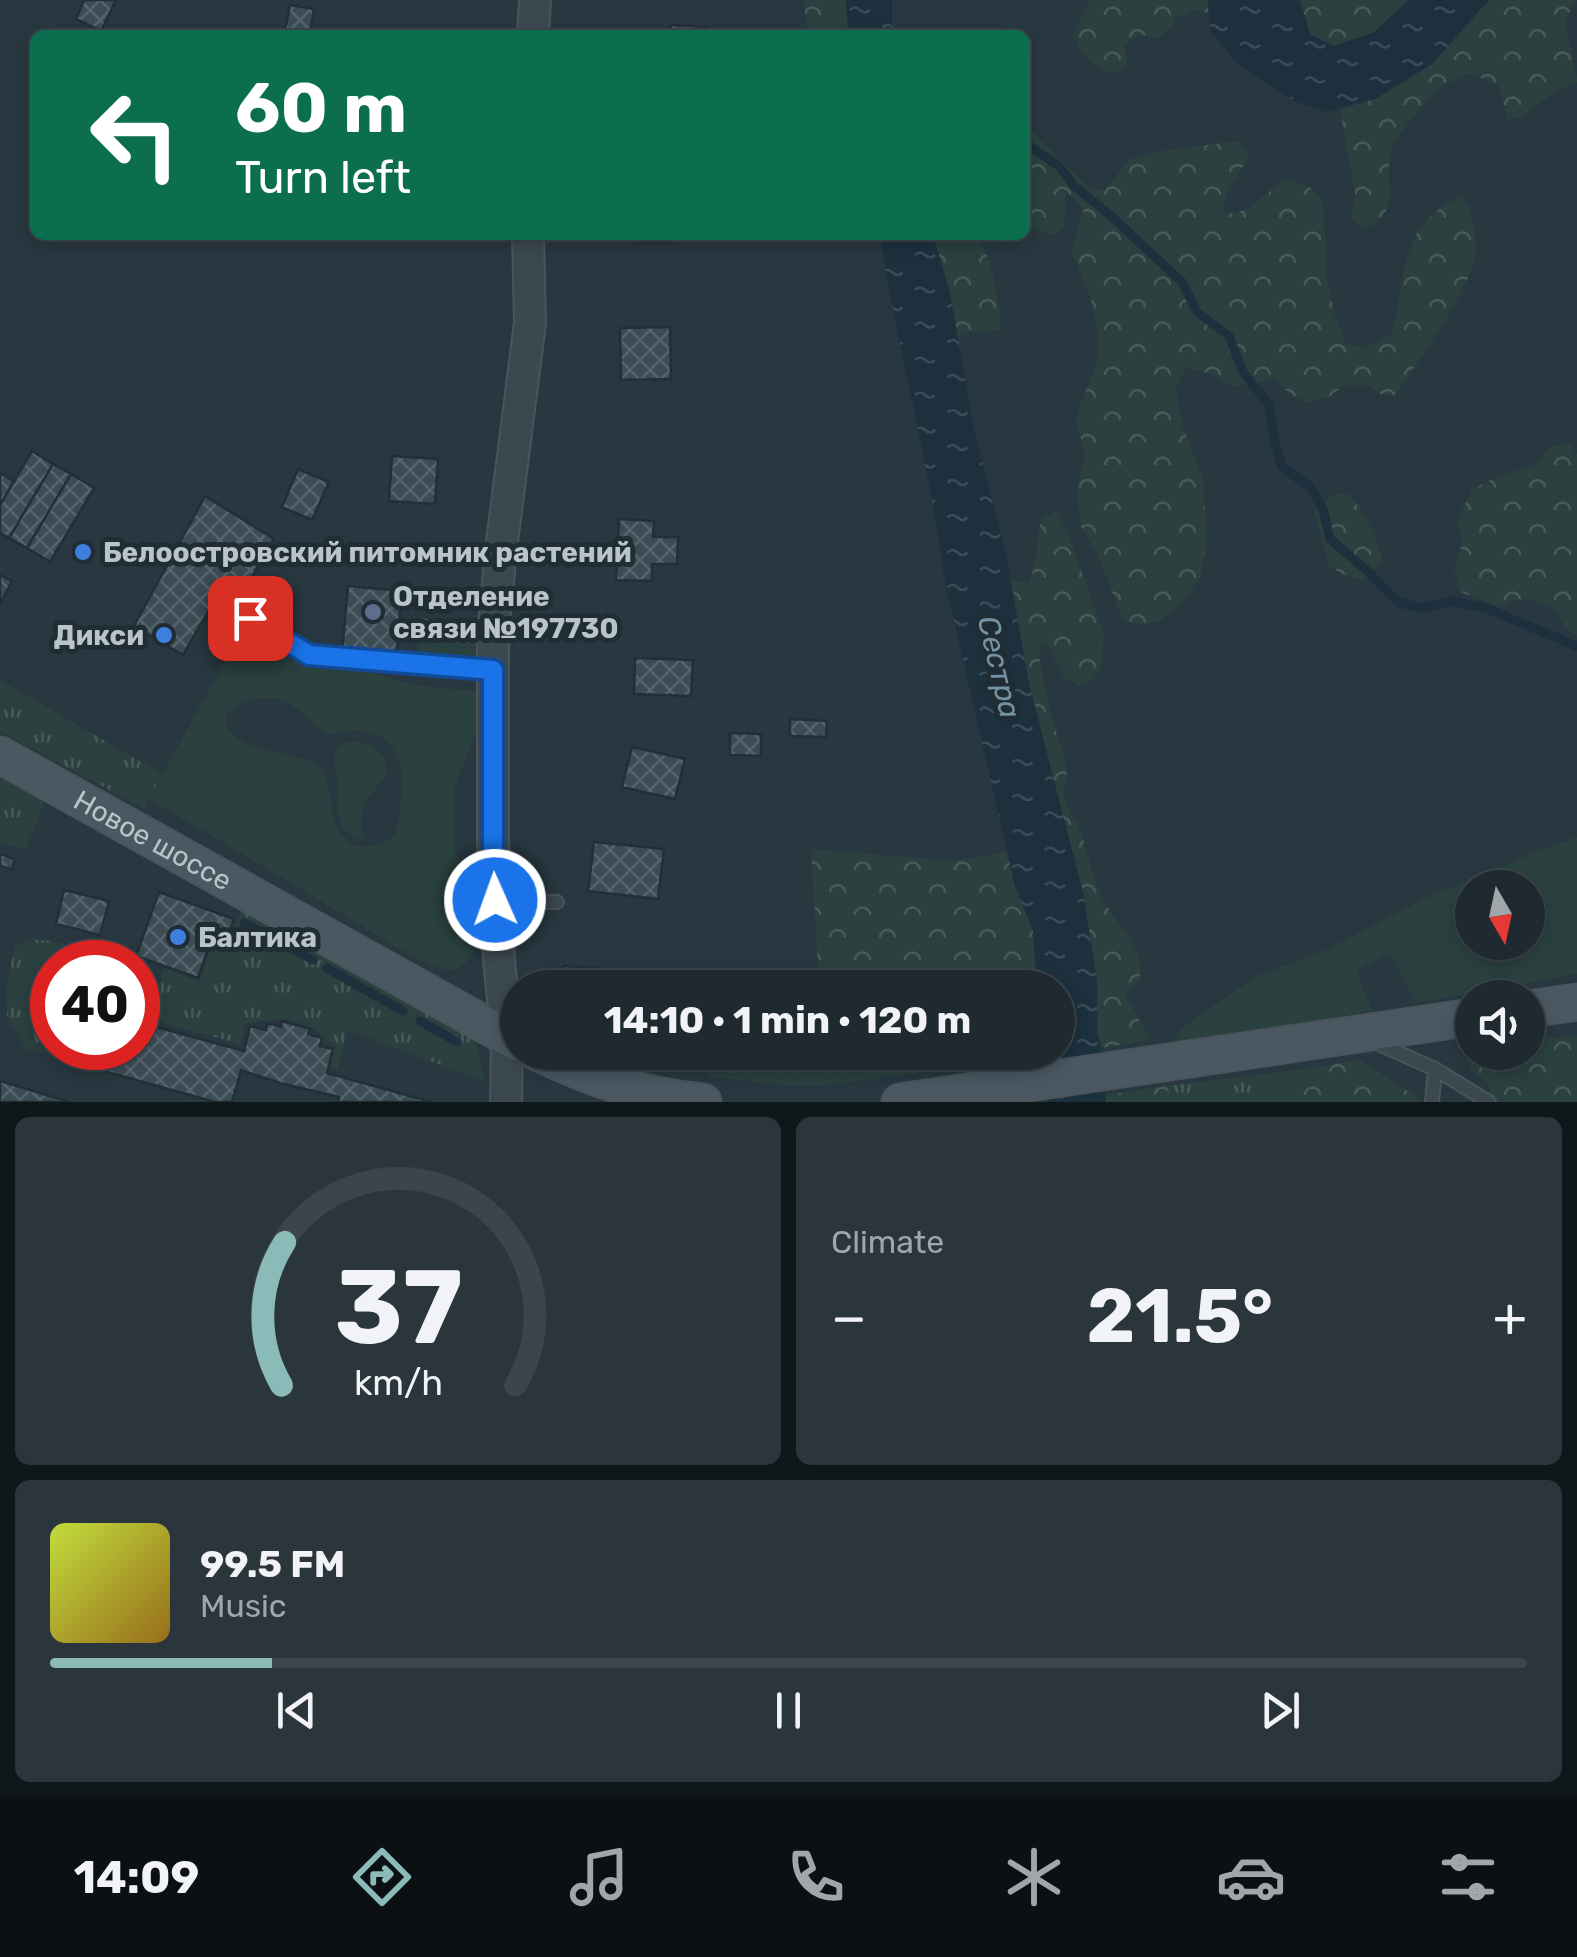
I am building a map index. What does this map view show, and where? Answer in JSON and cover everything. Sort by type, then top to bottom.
[{"type":"main road","name":"Новое шоссе","points":[[0,755],[500,1032]]},
{"type":"main road","points":[[1545,1007],[1577,1002]]},
{"type":"main road","points":[[900,1102],[1455,1019]]},
{"type":"main road","name":"Новое шоссе","points":[[576,1070],[597,1080],[674,1100],[703,1102]]},
{"type":"street","points":[[533,30],[535,0]]},
{"type":"street","points":[[508,970],[495,900],[494,634],[530,323],[528,240]]},
{"type":"street","points":[[506,1102],[514,1070]]},
{"type":"lane","points":[[250,618],[309,655],[493,670]]},
{"type":"lane","points":[[418,626],[494,634]]},
{"type":"lane","points":[[495,900],[556,902]]},
{"type":"lane","points":[[1355,1034],[1435,1069],[1489,1102]]},
{"type":"lane","points":[[1432,1102],[1435,1069]]},
{"type":"green space","points":[[803,0],[846,0],[848,30],[808,30]]},
{"type":"green space","points":[[1090,0],[1208,0],[1208,13],[1193,10],[1175,16],[1171,28],[1157,39],[1140,34],[1124,45],[1127,66],[1117,73],[1089,61],[1073,34]]},
{"type":"green space","points":[[1300,0],[1409,0],[1373,33],[1334,46],[1310,35]]},
{"type":"green space","points":[[1489,0],[1576,0],[1567,23],[1577,82],[1557,90],[1520,118],[1508,120],[1498,85],[1469,73],[1438,89],[1395,142],[1390,156],[1388,204],[1376,222],[1362,230],[1351,216],[1356,199],[1340,109],[1375,99],[1432,64]]},
{"type":"green space","points":[[1030,129],[1091,190],[1105,190],[1130,159],[1238,141],[1249,156],[1228,192],[1225,215],[1248,209],[1285,179],[1311,188],[1323,202],[1327,276],[1335,316],[1346,344],[1363,348],[1391,334],[1410,248],[1423,225],[1461,196],[1473,219],[1476,248],[1459,297],[1395,395],[1380,394],[1368,385],[1345,385],[1329,397],[1309,403],[1290,394],[1275,379],[1234,387],[1214,375],[1186,367],[1176,389],[1182,425],[1203,478],[1207,541],[1200,578],[1179,606],[1157,622],[1136,625],[1122,618],[1098,555],[1080,525],[1077,490],[1085,451],[1076,423],[1097,364],[1098,332],[1090,296],[1071,250],[1084,209],[1066,193],[1064,227],[1053,235],[1032,228]]},
{"type":"green space","points":[[934,240],[980,240],[994,281],[1000,329],[958,338]]},
{"type":"green space","points":[[1570,442],[1577,455],[1577,635],[1567,630],[1553,607],[1518,599],[1502,608],[1461,592],[1454,568],[1462,544],[1458,519],[1472,489],[1501,475],[1534,466],[1550,447]]},
{"type":"green space","points":[[1334,494],[1349,494],[1377,543],[1382,561],[1363,580],[1329,566],[1314,512]]},
{"type":"green space","points":[[1056,511],[1069,535],[1104,636],[1101,667],[1093,680],[1079,686],[1064,677],[1047,644],[1041,644],[1039,654],[1048,699],[1066,766],[1064,796],[1083,838],[1101,896],[1140,959],[1138,983],[1125,994],[1150,1040],[1101,1048],[1097,1032],[1097,981],[1083,892],[1029,684],[1011,580],[1028,583],[1041,519]]},
{"type":"green space","points":[[246,623],[305,658],[414,685],[482,692],[482,729],[475,734],[455,787],[455,853],[470,871],[473,956],[451,970],[428,964],[149,799]],"holes":[[[268,698],[302,712],[324,734],[364,731],[391,746],[398,759],[402,788],[395,835],[374,845],[351,845],[337,826],[328,783],[318,764],[245,743],[228,728],[226,715],[242,703]]]},
{"type":"green space","points":[[420,631],[488,637],[488,665],[417,660]]},
{"type":"green space","points":[[0,680],[162,774],[144,809],[0,731]]},
{"type":"green space","points":[[355,741],[379,751],[387,768],[387,775],[363,810],[364,839],[347,831],[338,807],[335,753],[340,745]]},
{"type":"green space","points":[[0,772],[45,800],[26,850],[0,843]]},
{"type":"green space","points":[[1577,837],[1577,974],[1544,980],[1455,980],[1455,996],[1416,1003],[1390,953],[1356,970],[1372,1011],[1165,1050],[1183,1027],[1256,976],[1320,953],[1455,886],[1455,960],[1545,960],[1545,870],[1493,870]]},
{"type":"green space","points":[[811,849],[953,861],[1008,852],[1015,886],[1033,931],[1036,970],[818,970]]},
{"type":"green space","points":[[241,910],[475,1039],[485,1082],[348,1030],[338,1070],[330,1068],[336,1047],[313,1029],[294,1021],[246,1023],[240,1044],[160,1022],[164,969],[200,981],[214,937],[229,942]]},
{"type":"green space","points":[[30,939],[38,940],[30,940],[30,1052],[7,1016],[7,983],[15,946]]},
{"type":"green space","points":[[1577,1036],[1577,1102],[1491,1102],[1490,1086],[1470,1070],[1545,1070],[1545,1038]]},
{"type":"green space","points":[[1360,1060],[1419,1098],[1419,1102],[1285,1102],[1297,1070]]},
{"type":"green space","points":[[710,1070],[941,1070],[819,1086],[711,1077]]},
{"type":"green space","points":[[1297,1070],[1285,1102],[1171,1102],[1167,1086]]},
{"type":"green space","points":[[1167,1086],[1171,1102],[1106,1102],[1106,1095]]},
{"type":"water","points":[[846,0],[892,0],[892,30],[848,30]]},
{"type":"water","points":[[1208,0],[1300,0],[1310,34],[1334,46],[1373,33],[1409,0],[1489,0],[1432,64],[1375,99],[1327,112],[1296,102],[1237,63],[1211,32]]},
{"type":"water","name":"Сестра","points":[[881,240],[934,240],[950,293],[975,434],[1006,555],[1029,684],[1083,892],[1097,981],[1097,1032],[1106,1102],[1047,1102],[1043,1070],[1075,1070],[1075,970],[1036,970],[1033,931],[1015,886],[944,577]]},
{"type":"building","points":[[84,0],[116,0],[101,30],[76,19]]},
{"type":"building","points":[[290,5],[314,9],[311,30],[285,30]]},
{"type":"building","points":[[671,25],[707,27],[707,30],[670,30]]},
{"type":"building","points":[[670,327],[671,379],[621,380],[620,328]]},
{"type":"building","points":[[32,451],[53,464],[9,538],[0,533],[0,505]]},
{"type":"building","points":[[392,456],[438,459],[435,504],[389,501]]},
{"type":"building","points":[[53,464],[71,474],[27,548],[9,538]]},
{"type":"building","points":[[298,469],[329,482],[312,520],[282,507]]},
{"type":"building","points":[[0,473],[14,481],[0,505]]},
{"type":"building","points":[[71,474],[94,488],[50,562],[27,548]]},
{"type":"building","points":[[205,496],[274,539],[231,613],[213,603],[183,655],[134,626]]},
{"type":"building","points":[[619,519],[654,521],[653,537],[678,537],[677,564],[652,564],[652,581],[616,580]]},
{"type":"building","points":[[0,575],[12,581],[0,604]]},
{"type":"building","name":"Отделение связи №197730","points":[[348,586],[402,591],[396,659],[342,654]]},
{"type":"building","points":[[635,658],[693,660],[691,696],[634,694]]},
{"type":"building","points":[[790,719],[827,721],[826,737],[790,736]]},
{"type":"building","points":[[730,733],[761,734],[761,756],[730,755]]},
{"type":"building","points":[[632,747],[685,759],[675,799],[622,787]]},
{"type":"building","points":[[594,842],[664,849],[658,899],[588,891]]},
{"type":"building","points":[[0,854],[15,859],[12,869],[0,866]]},
{"type":"building","points":[[64,890],[109,901],[100,935],[56,924]]},
{"type":"building","name":"Балтика","points":[[159,892],[234,919],[227,939],[213,934],[198,978],[160,965],[160,940],[142,940]]},
{"type":"building","points":[[563,966],[603,969],[603,970],[563,970]]},
{"type":"building","points":[[282,1021],[310,1029],[308,1034],[322,1038],[320,1046],[333,1049],[327,1073],[432,1102],[338,1102],[339,1097],[241,1070],[232,1102],[215,1102],[107,1072],[160,1070],[160,1028],[244,1051],[250,1026],[266,1030],[268,1023],[281,1027]]},
{"type":"building","points":[[0,1081],[69,1102],[0,1102]]},
{"type":"waterway","points":[[1030,146],[1060,167],[1074,186],[1182,282],[1197,312],[1229,336],[1243,372],[1269,405],[1282,467],[1310,487],[1323,509],[1330,539],[1380,585],[1400,603],[1422,608],[1453,601],[1485,608],[1577,646]]},
{"type":"waterway","points":[[244,923],[313,960]]},
{"type":"waterway","points":[[327,968],[376,996]]},
{"type":"waterway","points":[[382,999],[403,1011]]},
{"type":"waterway","points":[[420,1021],[457,1042]]},
{"type":"place","name":"Белоостровский питомник растений","points":[[83,552]]},
{"type":"place","name":"Отделение связи №197730","points":[[373,612]]},
{"type":"place","name":"Дикси","points":[[164,635]]},
{"type":"place","name":"Балтика","points":[[178,937]]},
{"type":"route","points":[[250,618],[309,655],[493,670],[495,900]]}]
